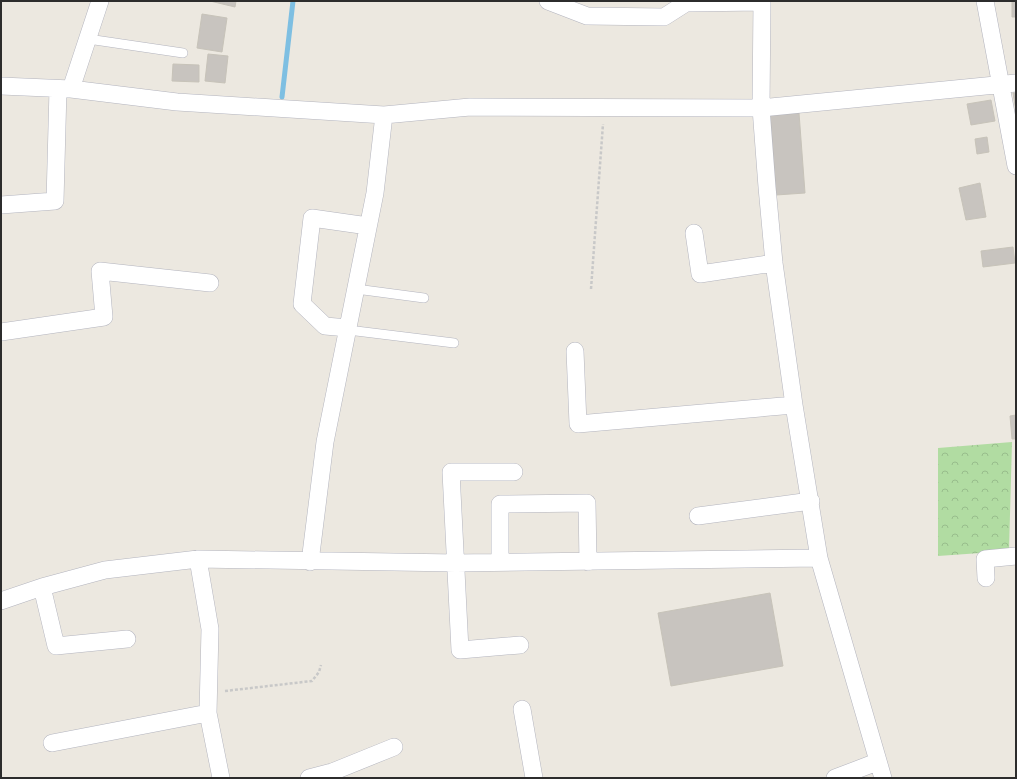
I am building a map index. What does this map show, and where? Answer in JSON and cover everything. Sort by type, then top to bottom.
[{"type":"street","points":[[1,205],[55,201],[65,89],[88,40],[100,1]]},
{"type":"street","points":[[548,1],[587,16],[652,9],[664,17],[686,3],[762,1],[761,108],[774,263],[794,405],[811,501],[819,558],[880,770],[836,778]]},
{"type":"street","points":[[985,1],[1008,84],[1016,166]]},
{"type":"street","points":[[1,86],[65,89],[177,102],[384,115],[470,107],[761,108],[1008,84]]},
{"type":"street","points":[[310,562],[324,442],[375,193],[384,115]]},
{"type":"street","points":[[348,329],[325,326],[302,304],[312,218],[368,226]]},
{"type":"street","points":[[694,233],[700,274],[774,263]]},
{"type":"street","points":[[1,332],[104,317],[100,271],[210,283]]},
{"type":"street","points":[[575,351],[578,424],[794,405]]},
{"type":"street","points":[[514,472],[451,472],[460,650],[520,645]]},
{"type":"street","points":[[698,516],[811,501]]},
{"type":"street","points":[[500,562],[500,504],[586,503],[588,562]]},
{"type":"street","points":[[986,578],[985,559],[1016,556]]},
{"type":"street","points":[[1,599],[105,570],[198,559],[310,562],[456,563],[819,558]]},
{"type":"street","points":[[198,559],[210,629],[208,713],[221,778]]},
{"type":"street","points":[[42,587],[56,646],[127,639]]},
{"type":"street","points":[[522,709],[534,778]]},
{"type":"street","points":[[52,743],[208,713]]},
{"type":"street","points":[[309,778],[332,772],[394,747]]},
{"type":"lane","points":[[88,40],[183,53]]},
{"type":"lane","points":[[356,290],[424,298]]},
{"type":"lane","points":[[348,329],[454,343]]},
{"type":"path","points":[[591,289],[604,108]]},
{"type":"path","points":[[209,694],[312,681],[319,672],[321,665]]},
{"type":"green space","points":[[1012,442],[1009,551],[938,556],[938,448]]},
{"type":"building","points":[[210,1],[236,1],[235,7]]},
{"type":"building","points":[[1012,1],[1016,1],[1016,17],[1012,17]]},
{"type":"building","points":[[202,14],[227,18],[222,52],[197,48]]},
{"type":"building","points":[[208,54],[228,56],[225,83],[205,81]]},
{"type":"building","points":[[173,64],[199,65],[199,82],[172,81]]},
{"type":"building","points":[[1013,93],[1016,93],[1016,111]]},
{"type":"building","points":[[991,100],[995,121],[971,125],[967,104]]},
{"type":"building","points":[[799,113],[805,193],[776,195],[770,115]]},
{"type":"building","points":[[987,137],[989,152],[977,154],[975,139]]},
{"type":"building","points":[[980,183],[986,217],[966,220],[959,188]]},
{"type":"building","points":[[1013,247],[1015,263],[983,267],[981,251]]},
{"type":"building","points":[[1016,415],[1016,439],[1012,439],[1010,416]]},
{"type":"building","points":[[770,593],[783,666],[671,686],[658,613]]},
{"type":"waterway","points":[[282,97],[293,1]]}]
